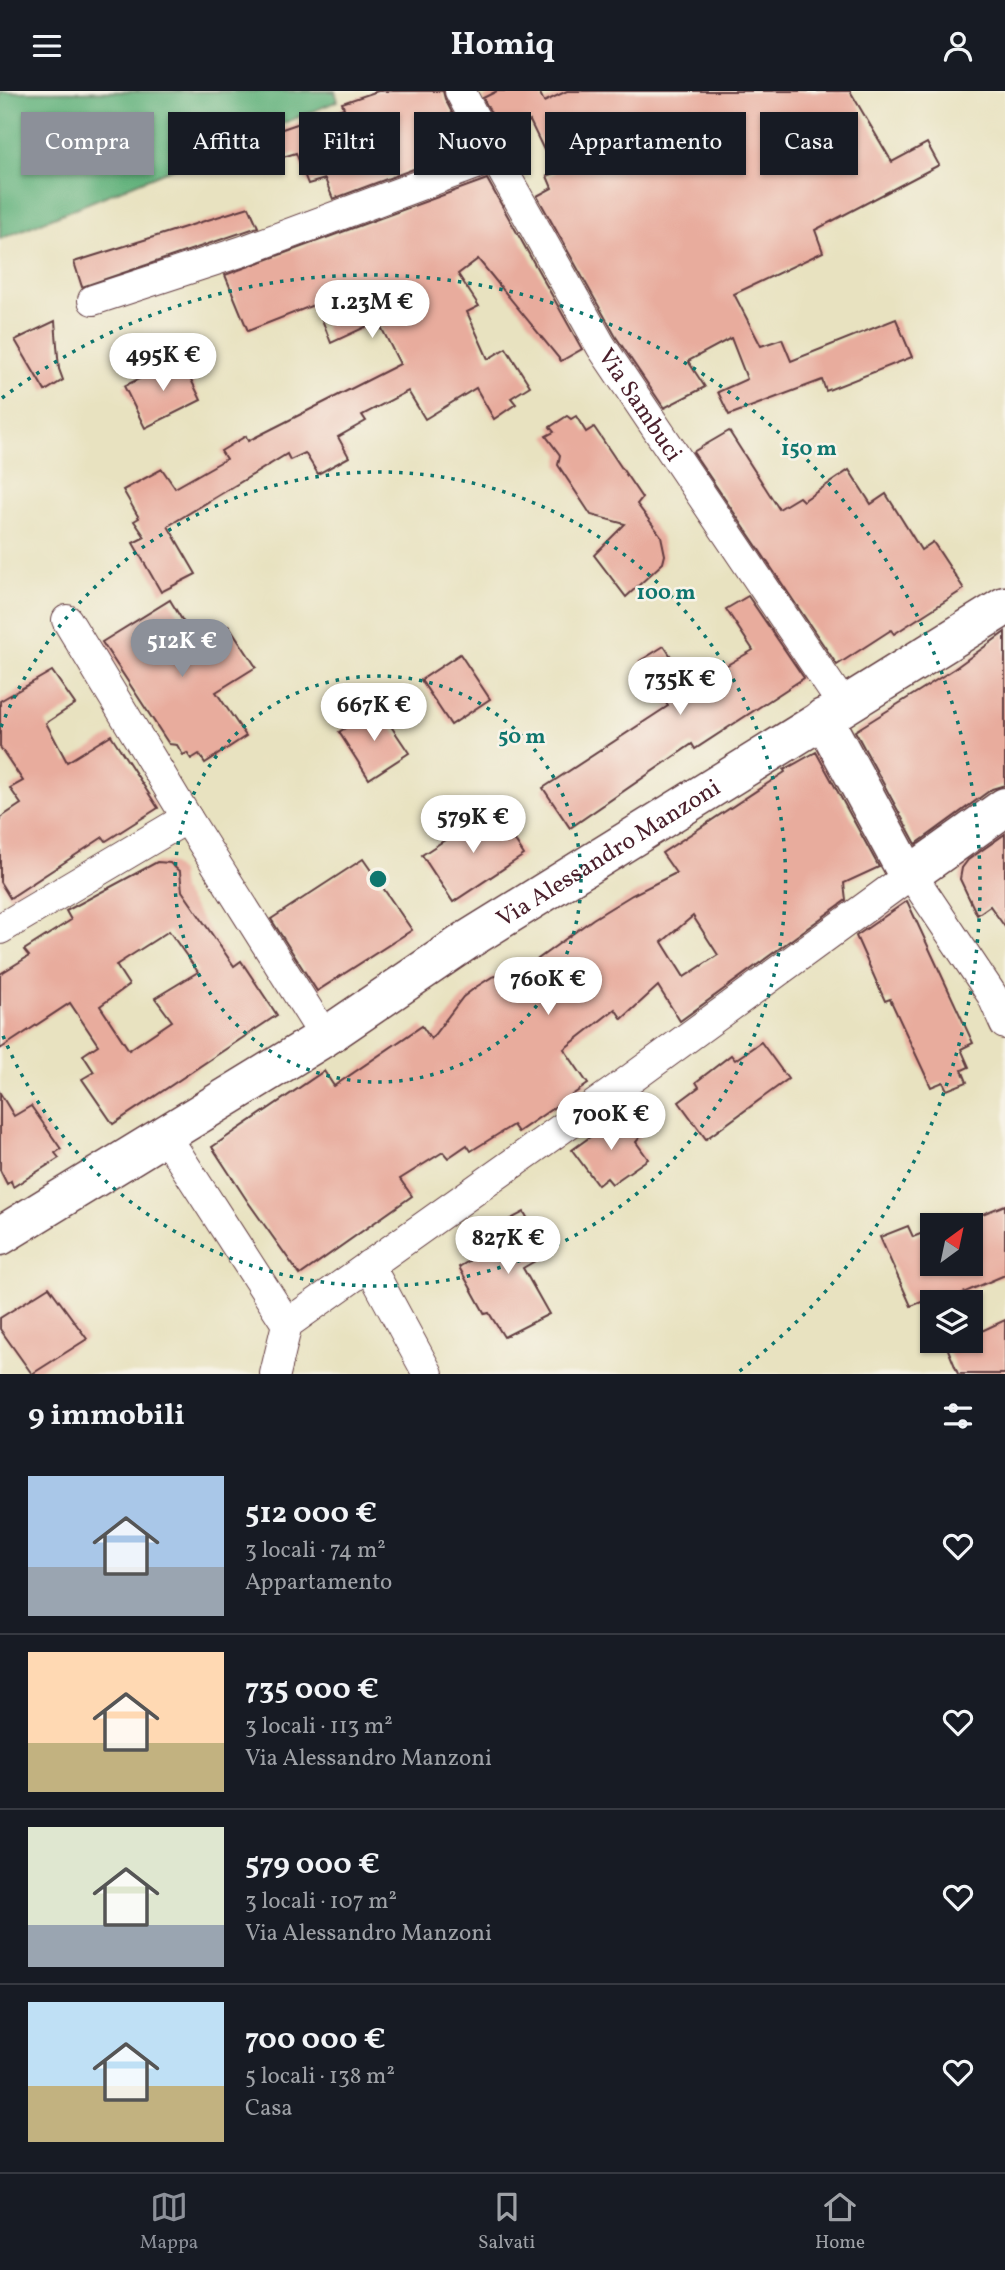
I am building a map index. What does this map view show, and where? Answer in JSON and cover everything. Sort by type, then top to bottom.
[{"type":"main road","name":"Via Alessandro Manzoni","points":[[0,1236],[325,1037],[466,941],[1005,606]]},
{"type":"main road","points":[[833,712],[902,864],[911,874],[1005,807]]},
{"type":"street","name":"Via Sambuci","points":[[460,91],[471,112]]},
{"type":"street","points":[[93,300],[243,251],[447,175]]},
{"type":"street","name":"Via Sambuci","points":[[505,175],[601,346],[833,712]]},
{"type":"street","points":[[67,620],[187,818],[325,1037]]},
{"type":"street","points":[[0,929],[187,818]]},
{"type":"street","points":[[275,1374],[287,1324],[620,1087],[911,874],[992,995],[1005,1024]]},
{"type":"street","points":[[164,1135],[287,1324]]},
{"type":"street","points":[[369,1265],[428,1374]]},
{"type":"green space","points":[[335,91],[338,101],[311,112],[299,112],[299,117],[285,123],[285,112],[168,112],[168,170],[0,239],[0,92]]},
{"type":"building","points":[[378,91],[443,91],[452,112],[414,112],[414,169],[400,174],[400,112],[332,112],[344,108],[342,103]]},
{"type":"building","points":[[497,91],[539,91],[544,102],[567,91],[850,91],[892,162],[927,143],[939,165],[815,230],[823,252],[734,294],[761,346],[782,339],[791,361],[896,319],[912,357],[826,391],[822,380],[729,415],[718,392],[747,379],[731,338],[688,361],[705,387],[664,408],[616,337],[537,196],[552,188],[547,176],[550,175],[746,175],[746,112],[545,112],[545,152],[531,123],[531,112],[490,112],[483,98]]},
{"type":"building","points":[[299,123],[299,161],[296,153],[285,156],[285,128]]},
{"type":"building","points":[[305,175],[397,175],[333,199],[325,179],[308,184]]},
{"type":"building","points":[[487,179],[582,349],[561,361],[478,259],[458,274],[479,306],[467,312],[488,359],[506,348],[530,386],[511,398],[516,404],[494,419],[476,388],[425,419],[408,391],[362,415],[366,421],[338,437],[349,457],[318,474],[305,453],[290,460],[287,454],[168,526],[196,574],[161,592],[133,543],[145,537],[134,521],[139,518],[123,490],[162,469],[175,488],[226,459],[221,451],[246,436],[248,441],[400,364],[378,321],[331,343],[316,304],[248,331],[225,275]]},
{"type":"building","points":[[249,207],[258,227],[82,287],[74,262]]},
{"type":"building","points":[[55,321],[59,369],[63,380],[45,391],[15,340]]},
{"type":"building","points":[[181,359],[201,400],[145,428],[124,386]]},
{"type":"building","points":[[567,416],[571,419],[576,416],[586,432],[594,427],[642,498],[637,504],[661,536],[665,555],[663,563],[626,597],[594,555],[625,524],[591,515],[558,465],[560,455],[546,436],[554,432],[550,427]]},
{"type":"building","points":[[729,431],[779,509],[799,497],[803,501],[849,470],[871,504],[886,494],[921,550],[933,542],[964,589],[894,634],[891,630],[837,665],[693,452]]},
{"type":"building","points":[[748,596],[804,678],[695,749],[692,744],[570,828],[543,788],[668,706],[640,661],[664,646],[691,686],[753,650],[726,609]]},
{"type":"building","points":[[170,600],[198,646],[229,626],[256,667],[216,692],[246,736],[205,763],[199,754],[191,759],[187,753],[183,755],[177,745],[169,744],[102,642]]},
{"type":"building","points":[[1005,632],[1005,785],[992,789],[916,844],[855,731],[954,669]]},
{"type":"building","points":[[460,654],[490,699],[451,725],[421,680]]},
{"type":"building","points":[[52,671],[75,704],[46,723],[67,762],[111,735],[158,808],[106,841],[103,837],[10,898],[0,882],[0,818],[21,804],[10,788],[23,781],[0,747],[0,701]]},
{"type":"building","points":[[378,707],[409,753],[369,779],[339,732]]},
{"type":"building","points":[[816,752],[879,867],[844,883],[846,900],[680,1021],[658,986],[622,1019],[615,1009],[564,1049],[588,1084],[518,1132],[513,1125],[471,1151],[467,1145],[448,1158],[443,1152],[400,1179],[412,1196],[300,1275],[212,1147],[324,1071],[334,1086],[422,1026],[431,1039],[463,997],[476,987],[492,977],[524,969],[593,919],[676,873],[662,853],[785,772],[784,770]],"holes":[[[693,916],[718,955],[684,977],[662,942]]]},
{"type":"building","points":[[494,808],[524,855],[453,902],[422,855]]},
{"type":"building","points":[[1005,834],[1005,927],[990,906],[977,915],[960,879],[962,868],[968,860]]},
{"type":"building","points":[[363,859],[412,930],[317,991],[271,919]]},
{"type":"building","points":[[157,862],[170,863],[180,872],[182,891],[234,966],[241,961],[277,1015],[113,1124],[82,1079],[94,1072],[83,1055],[98,1045],[70,1003],[0,1049],[0,974],[29,956],[24,950],[71,920],[66,911]],"holes":[[[169,931],[198,972],[155,998],[172,1021],[129,1050],[100,1006],[129,985],[116,965]]]},
{"type":"building","points":[[907,901],[973,1043],[961,1049],[969,1067],[962,1070],[967,1082],[947,1090],[943,1082],[931,1087],[890,999],[885,1001],[856,936]]},
{"type":"building","points":[[761,1042],[788,1079],[706,1139],[679,1102],[699,1087],[696,1082],[731,1055],[735,1060]]},
{"type":"building","points":[[0,1093],[14,1116],[31,1106],[61,1149],[55,1153],[59,1158],[13,1187],[11,1181],[7,1184],[0,1170]]},
{"type":"building","points":[[619,1116],[636,1128],[641,1136],[636,1142],[648,1159],[612,1184],[607,1178],[598,1185],[572,1150]]},
{"type":"building","points":[[1005,1205],[1005,1275],[970,1290],[920,1290],[920,1303],[911,1306],[880,1237],[908,1226],[913,1237],[920,1234],[920,1276],[984,1276],[984,1213]]},
{"type":"building","points":[[524,1212],[547,1254],[523,1268],[549,1314],[504,1337],[489,1313],[485,1314],[459,1267],[495,1245],[488,1231]]},
{"type":"building","points":[[49,1287],[87,1339],[32,1374],[0,1329],[0,1318]]},
{"type":"building","points":[[1005,1320],[1005,1374],[958,1374],[949,1353],[983,1353],[983,1330]]}]
